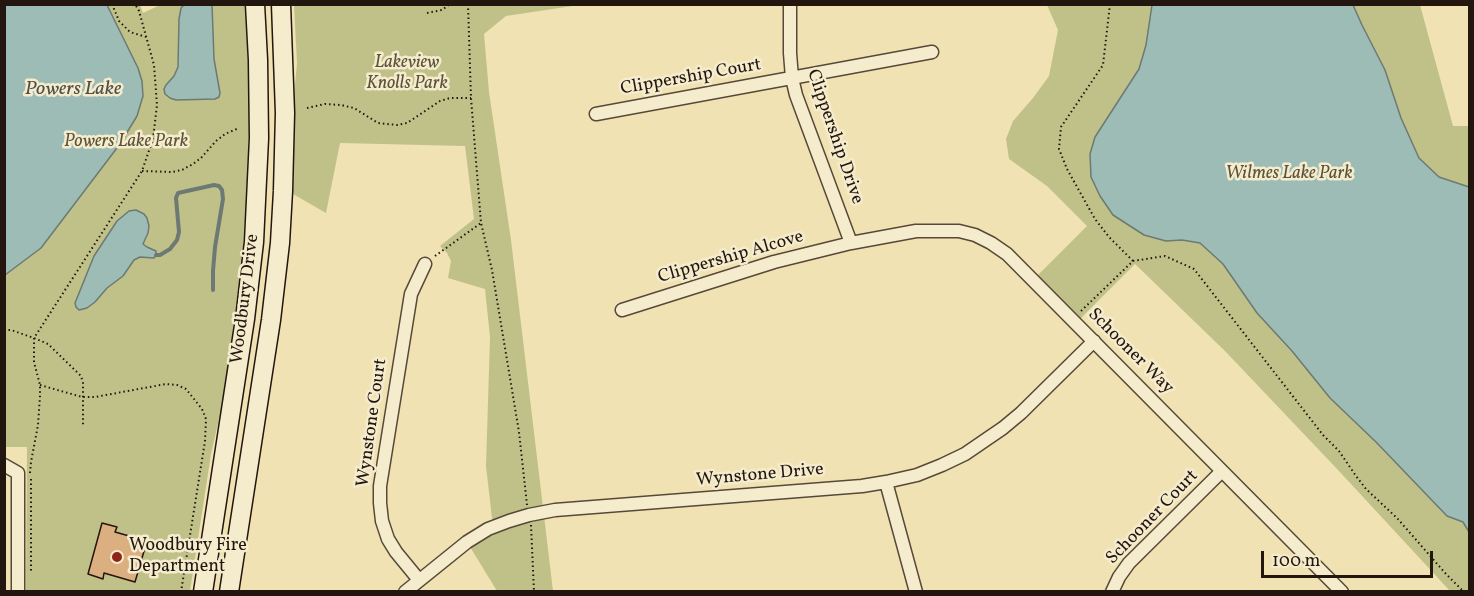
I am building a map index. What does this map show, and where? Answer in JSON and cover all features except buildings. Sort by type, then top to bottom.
[{"type":"main road","name":"Woodbury Drive","points":[[203,591],[245,319],[254,242],[259,121],[255,4]]},
{"type":"main road","name":"Woodbury Drive","points":[[229,591],[270,329],[278,260],[285,139],[281,4]]},
{"type":"street","name":"Clippership Drive","points":[[790,4],[790,53],[796,95],[852,243]]},
{"type":"street","name":"Clippership Court","points":[[596,114],[932,52]]},
{"type":"street","name":"Schooner Way","points":[[852,243],[916,231],[959,231],[975,235],[1007,254],[1342,591]]},
{"type":"street","name":"Clippership Alcove","points":[[622,310],[774,262],[852,243]]},
{"type":"street","name":"Wynstone Court","points":[[419,580],[388,539],[382,521],[380,486],[411,294],[425,264]]},
{"type":"street","name":"Wynstone Drive","points":[[405,591],[488,529],[529,515],[555,510],[862,486],[917,475],[965,454],[984,442],[1021,413],[1094,341]]},
{"type":"street","points":[[4,465],[18,473]]},
{"type":"street","name":"Schooner Court","points":[[1112,591],[1130,563],[1222,471]]},
{"type":"street","points":[[4,476],[18,473]]},
{"type":"street","points":[[18,473],[18,591]]},
{"type":"street","points":[[886,482],[916,591]]},
{"type":"path","points":[[112,4],[119,21],[130,32],[146,37]]},
{"type":"path","points":[[31,462],[39,418],[40,384],[34,362],[34,338],[142,171],[153,139],[157,105],[154,65],[139,10],[135,4]]},
{"type":"path","points":[[427,13],[442,10],[450,4]]},
{"type":"path","points":[[468,4],[471,98],[482,224],[494,281],[519,432],[527,506]]},
{"type":"path","points":[[1110,4],[1103,65],[1061,127],[1059,149],[1067,169],[1095,219],[1133,261]]},
{"type":"path","points":[[307,108],[325,104],[341,105],[354,108],[378,123],[397,125],[407,123],[441,100],[471,98]]},
{"type":"path","points":[[142,171],[182,170],[201,158],[225,134],[238,128]]},
{"type":"path","points":[[425,264],[482,224]]},
{"type":"path","points":[[1072,320],[1133,261],[1165,256],[1194,269],[1323,435],[1339,451],[1366,489],[1397,518],[1464,591]]},
{"type":"path","points":[[4,330],[11,330],[48,344],[81,376],[83,425]]},
{"type":"path","points":[[40,384],[82,398],[95,398],[166,384],[186,389],[202,409],[206,419],[205,441],[181,591]]},
{"type":"path","points":[[31,580],[32,488]]},
{"type":"path","points":[[531,525],[534,591]]},
{"type":"green space","name":"Powers Lake Park","points":[[5,5],[140,5],[143,13],[160,5],[245,5],[249,130],[243,249],[222,406],[211,454],[190,591],[26,591],[27,447],[5,447]]},
{"type":"green space","name":"Lakeview Knolls Park","points":[[294,5],[579,5],[506,16],[484,34],[489,92],[511,240],[553,591],[497,591],[467,542],[493,527],[486,466],[490,337],[485,289],[448,278],[451,261],[440,246],[474,219],[465,146],[340,143],[326,213],[293,194],[294,96],[297,63]]},
{"type":"green space","name":"Wilmes Lake Park","points":[[1047,5],[1420,5],[1453,126],[1469,126],[1469,591],[1450,591],[1225,351],[1135,264],[1076,323],[1033,280],[1087,226],[1047,186],[1009,159],[1006,139],[1013,121],[1049,76],[1058,30]]},
{"type":"water","name":"Powers Lake","points":[[5,4],[107,5],[138,68],[143,96],[137,116],[120,144],[41,248],[5,275]]},
{"type":"water","name":"Powers Lake","points":[[184,5],[212,5],[214,59],[220,93],[215,99],[176,100],[165,94],[164,89],[178,67],[179,19],[181,8]]},
{"type":"water","name":"Wilmes Lake Park","points":[[1152,5],[1353,5],[1385,70],[1401,118],[1419,158],[1439,177],[1469,187],[1469,532],[1463,522],[1447,516],[1330,398],[1257,313],[1223,264],[1200,243],[1182,240],[1166,241],[1144,235],[1113,215],[1100,196],[1091,177],[1090,154],[1095,137],[1139,69],[1146,45]]},
{"type":"water","points":[[136,210],[144,214],[149,226],[143,244],[156,251],[156,255],[154,258],[140,257],[134,260],[123,276],[107,288],[95,302],[79,310],[75,303],[94,256],[117,221],[129,211]]},
{"type":"waterway","points":[[156,255],[170,249],[177,240],[179,232],[176,198],[178,193],[214,185],[219,186],[223,199],[215,247],[213,290]]},
{"type":"place","name":"Woodbury Fire Department","points":[[117,557]]}]
